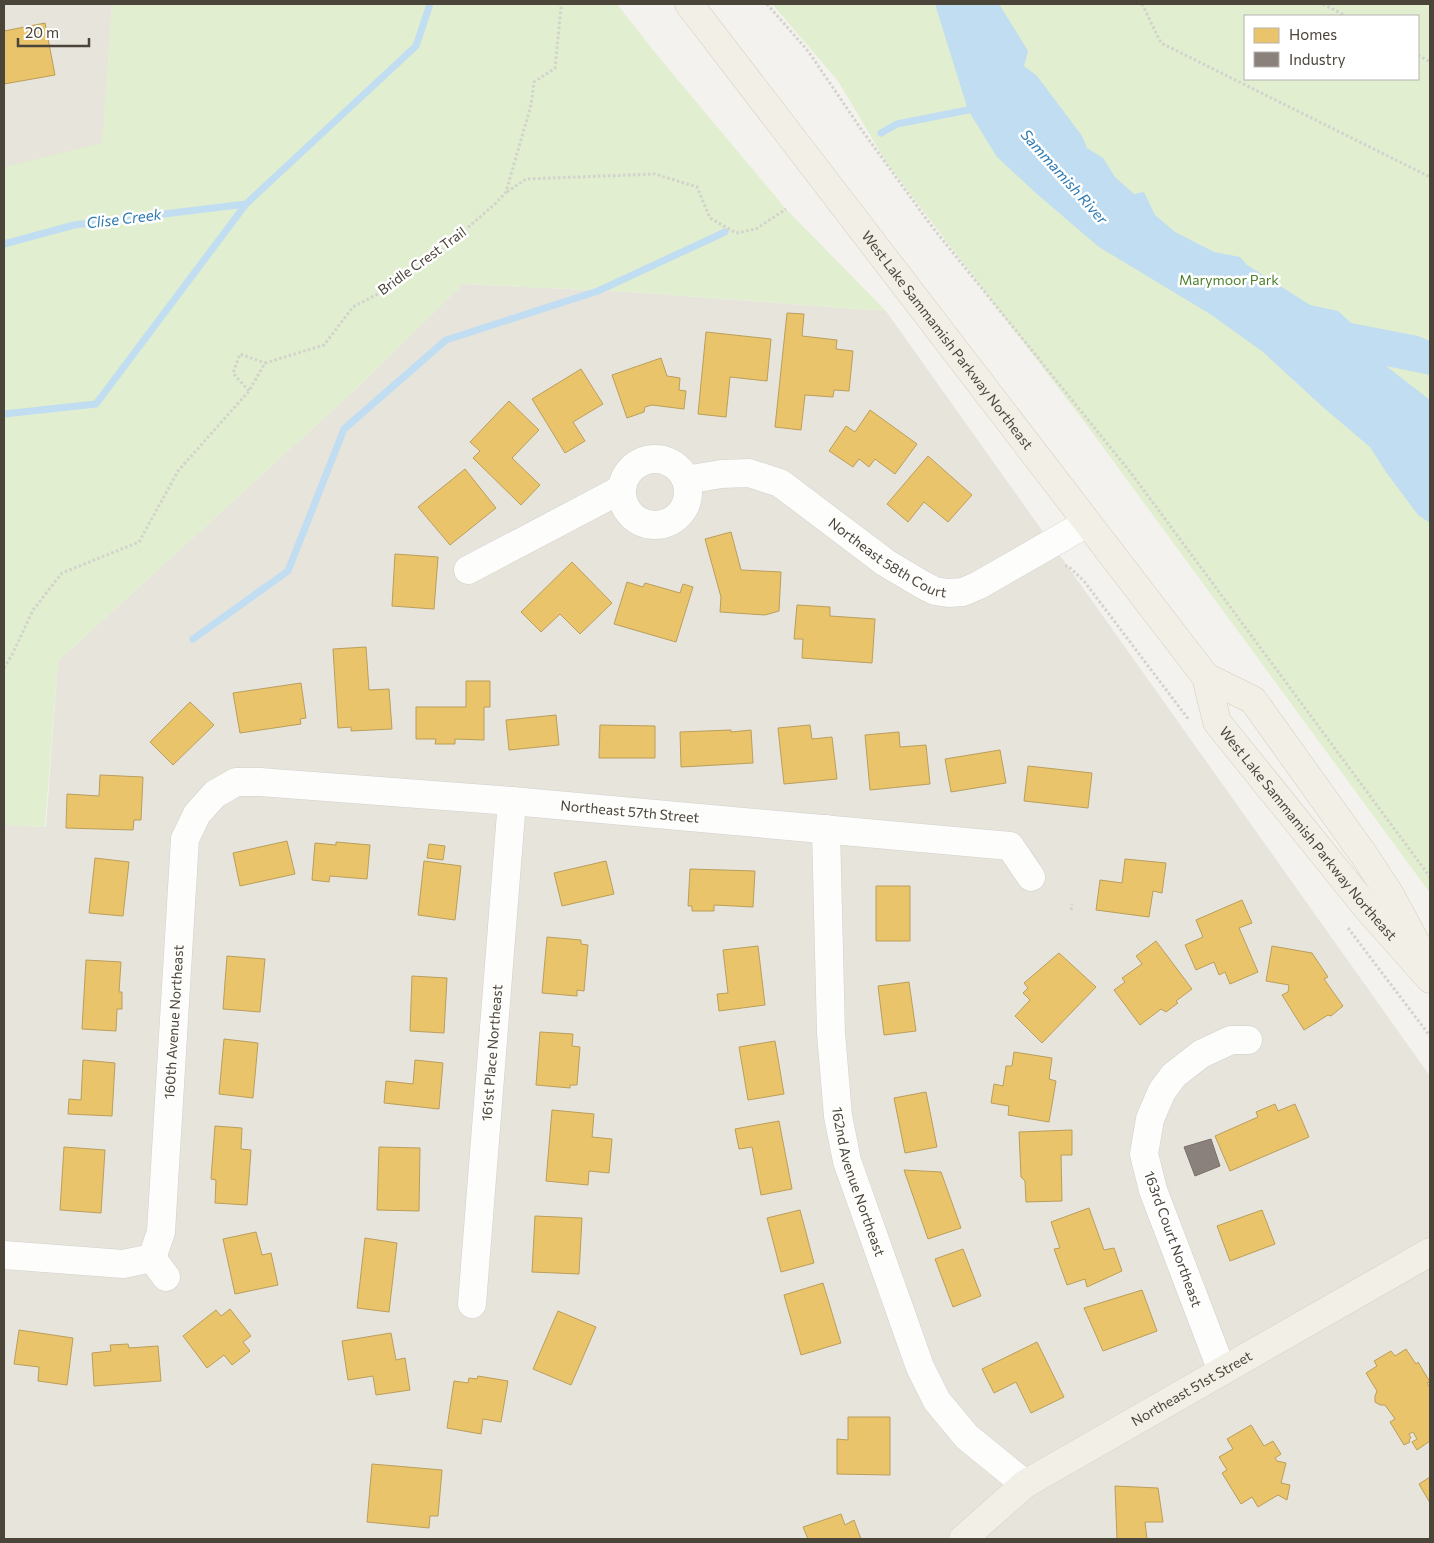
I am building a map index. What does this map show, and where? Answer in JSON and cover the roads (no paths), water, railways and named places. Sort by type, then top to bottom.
[{"type":"main road","name":"West Lake Sammamish Parkway Northeast","points":[[689,4],[1206,677],[1217,722],[1367,908],[1430,979]]},
{"type":"main road","name":"West Lake Sammamish Parkway Northeast","points":[[1206,677],[1253,700],[1364,854],[1389,893],[1430,970]]},
{"type":"main road","name":"Northeast 51st Street","points":[[963,1539],[1026,1484],[1430,1252]]},
{"type":"street","points":[[660,458],[670,461],[678,468],[686,480],[688,497],[685,507],[674,519],[659,525],[649,525],[639,521],[630,514],[624,504],[622,489],[623,481],[628,471],[637,463],[648,459],[660,458]]},
{"type":"street","name":"Northeast 58th Court","points":[[686,480],[721,474],[749,473],[780,483],[886,563],[935,591],[948,593],[963,592],[979,585],[1087,523]]},
{"type":"street","points":[[468,570],[622,489]]},
{"type":"street","name":"Northeast 57th Street","points":[[215,794],[236,782],[260,782],[512,801],[1010,846],[1032,877]]},
{"type":"street","name":"160th Avenue Northeast","points":[[4,1255],[159,1268],[186,839],[197,814],[215,794]]},
{"type":"street","name":"161st Place Northeast","points":[[472,1304],[512,801]]},
{"type":"street","name":"162nd Avenue Northeast","points":[[826,829],[831,1033],[838,1116],[847,1161],[920,1367],[937,1401],[968,1437],[1026,1484]]},
{"type":"street","name":"163rd Court Northeast","points":[[1222,1371],[1152,1190],[1144,1154],[1150,1119],[1162,1091],[1174,1075],[1201,1054],[1231,1040],[1248,1040]]},
{"type":"water","name":"Sammamish River","points":[[935,4],[999,4],[1028,51],[1024,66],[1037,76],[1082,136],[1087,148],[1103,158],[1115,177],[1134,194],[1144,192],[1155,215],[1175,232],[1214,252],[1240,257],[1247,265],[1310,305],[1338,311],[1351,323],[1418,336],[1430,341],[1430,375],[1386,366],[1430,400],[1430,523],[1418,515],[1370,447],[1263,352],[1210,314],[1099,247],[997,157],[968,110]]},
{"type":"waterway","points":[[4,414],[96,404],[246,204],[416,46],[430,4]]},
{"type":"waterway","points":[[881,133],[897,124],[968,110],[976,105]]},
{"type":"waterway","name":"Clise Creek","points":[[4,244],[74,225],[246,204]]},
{"type":"waterway","points":[[193,639],[288,571],[344,429],[446,340],[598,291],[725,232]]},
{"type":"park label","name":"Marymoor Park","points":[[1229,280]]}]
